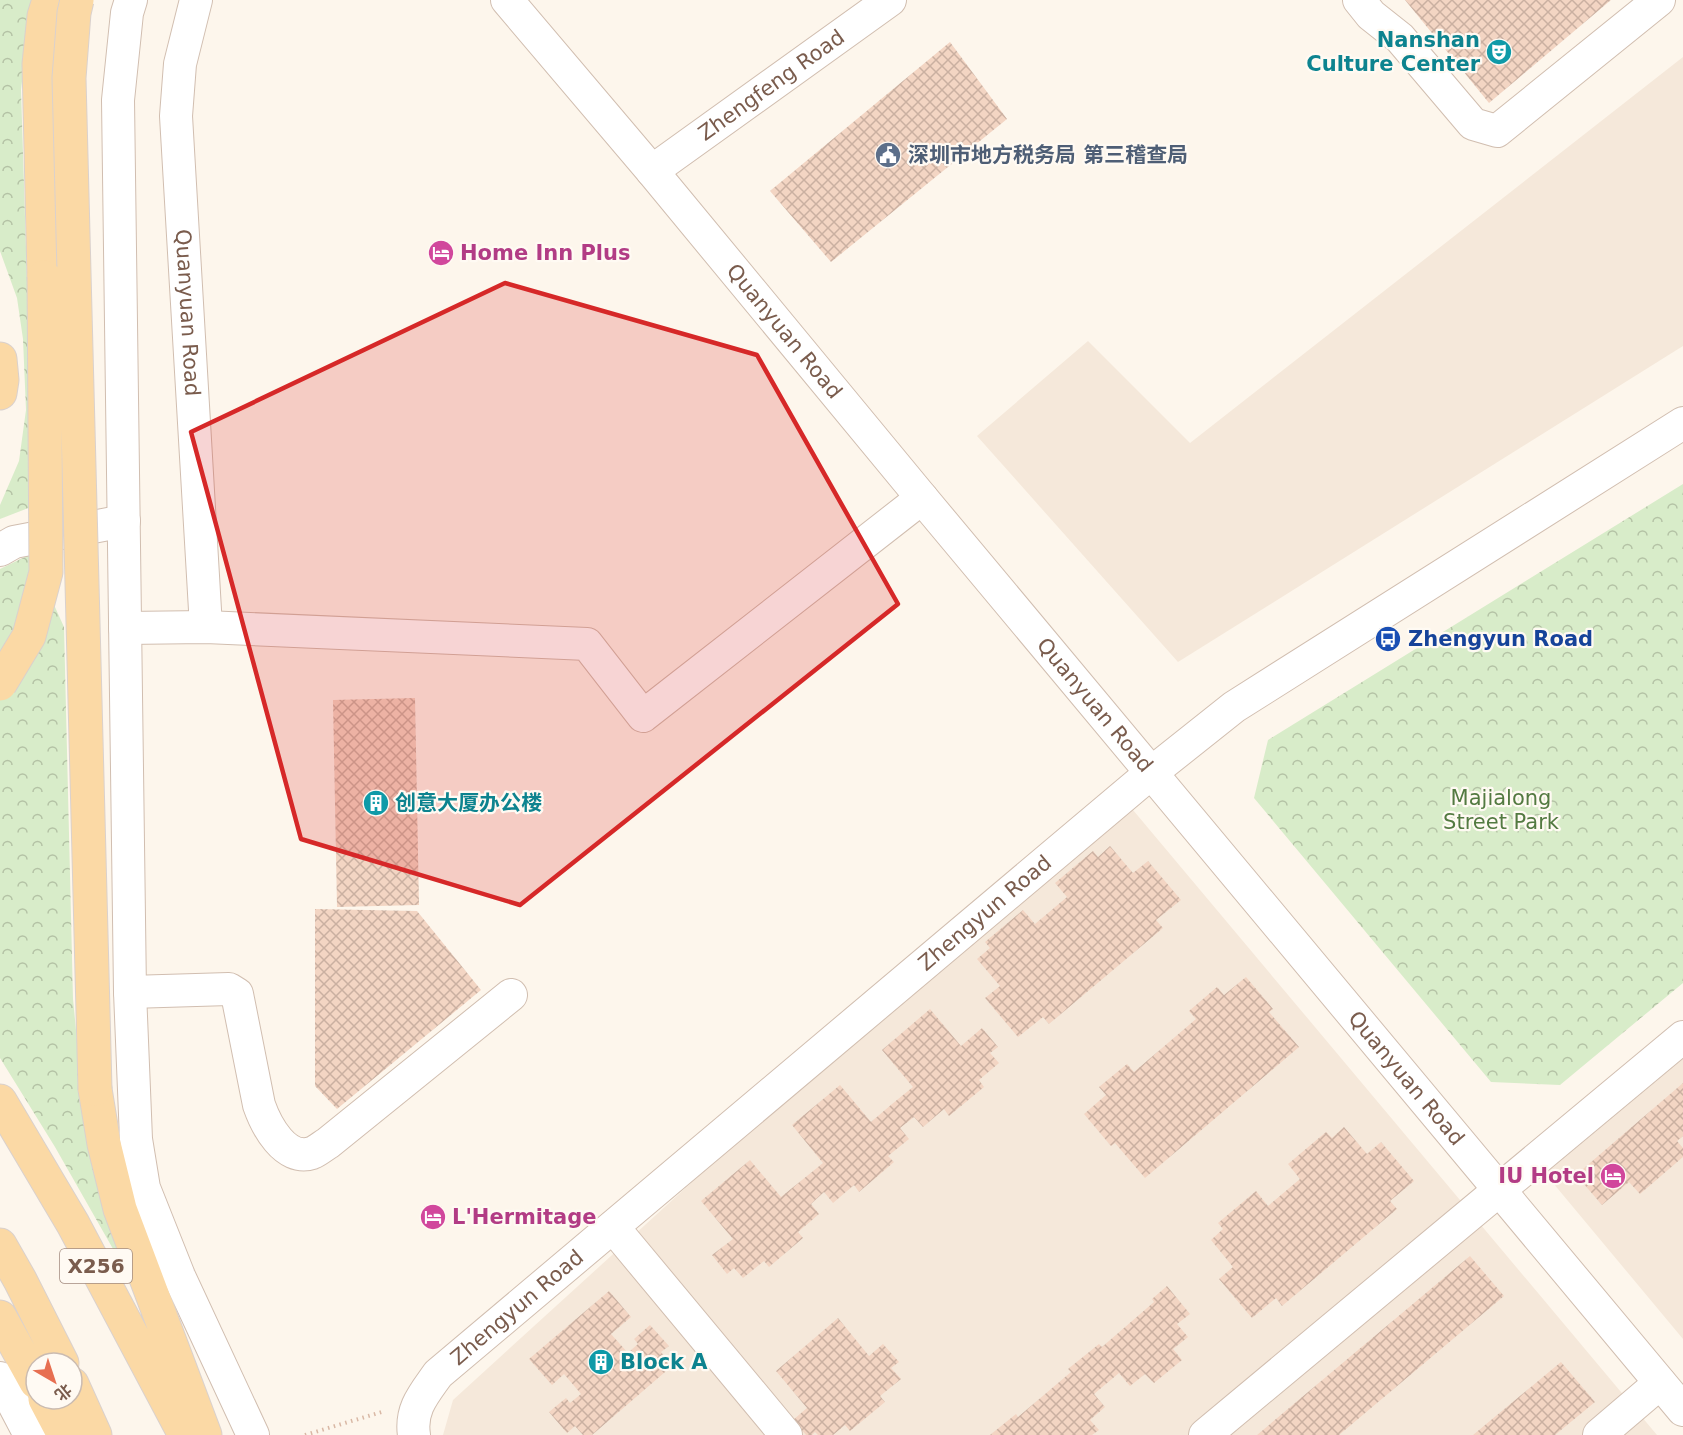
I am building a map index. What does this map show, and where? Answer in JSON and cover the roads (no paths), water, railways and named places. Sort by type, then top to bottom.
[{"type":"main road","points":[[0,684],[29,636],[46,572],[44,276],[39,64],[44,16],[49,0]]},
{"type":"main road","points":[[77,0],[69,78],[95,1089],[104,1144],[120,1209],[205,1435]]},
{"type":"main road","name":"X256","points":[[0,1101],[73,1224],[185,1435]]},
{"type":"main road","points":[[0,1245],[56,1351]]},
{"type":"main road","points":[[0,1317],[24,1360]]},
{"type":"main road","points":[[51,1411],[64,1435]]},
{"type":"main road","points":[[84,1411],[95,1435]]},
{"type":"street","points":[[131,0],[127,13],[118,100],[130,992],[136,1139],[144,1188],[179,1276],[253,1435]]},
{"type":"street","name":"Quanyuan Road","points":[[196,0],[180,64],[176,116],[206,627]]},
{"type":"street","name":"Quanyuan Road","points":[[507,0],[652,171],[1151,774],[1683,1410]]},
{"type":"street","name":"Zhengfeng Road","points":[[652,171],[890,0]]},
{"type":"street","points":[[1359,0],[1371,15],[1400,38],[1473,124],[1497,131],[1659,0]]},
{"type":"street","name":"Zhengyun Road","points":[[414,1435],[413,1428],[418,1401],[438,1374],[1151,774],[1234,707],[1683,423]]},
{"type":"street","points":[[125,628],[206,627],[587,644],[643,716],[922,498]]},
{"type":"street","points":[[0,550],[14,542],[124,521]]},
{"type":"street","points":[[130,992],[229,989],[237,994],[261,1112],[273,1134],[287,1148],[299,1154],[311,1153],[328,1143],[511,995]]},
{"type":"street","points":[[1205,1435],[1683,1037]]},
{"type":"street","points":[[613,1227],[786,1435]]},
{"type":"street","points":[[0,1378],[30,1435]]},
{"type":"street","points":[[1599,1435],[1660,1383]]},
{"type":"place","name":"Nanshan Culture Center","points":[[1499,52]]},
{"type":"place","name":"深圳市地方税务局 第三稽查局","points":[[888,155]]},
{"type":"place","name":"Home Inn Plus","points":[[441,253]]},
{"type":"place","name":"Zhengyun Road","points":[[1388,639]]},
{"type":"place","name":"创意大厦办公楼","points":[[376,803]]},
{"type":"place","name":"IU Hotel","points":[[1613,1176]]},
{"type":"place","name":"L'Hermitage","points":[[433,1217]]},
{"type":"place","name":"Block A","points":[[601,1362]]},
{"type":"park label","name":"Majialong Street Park","points":[[1501,810]]}]
